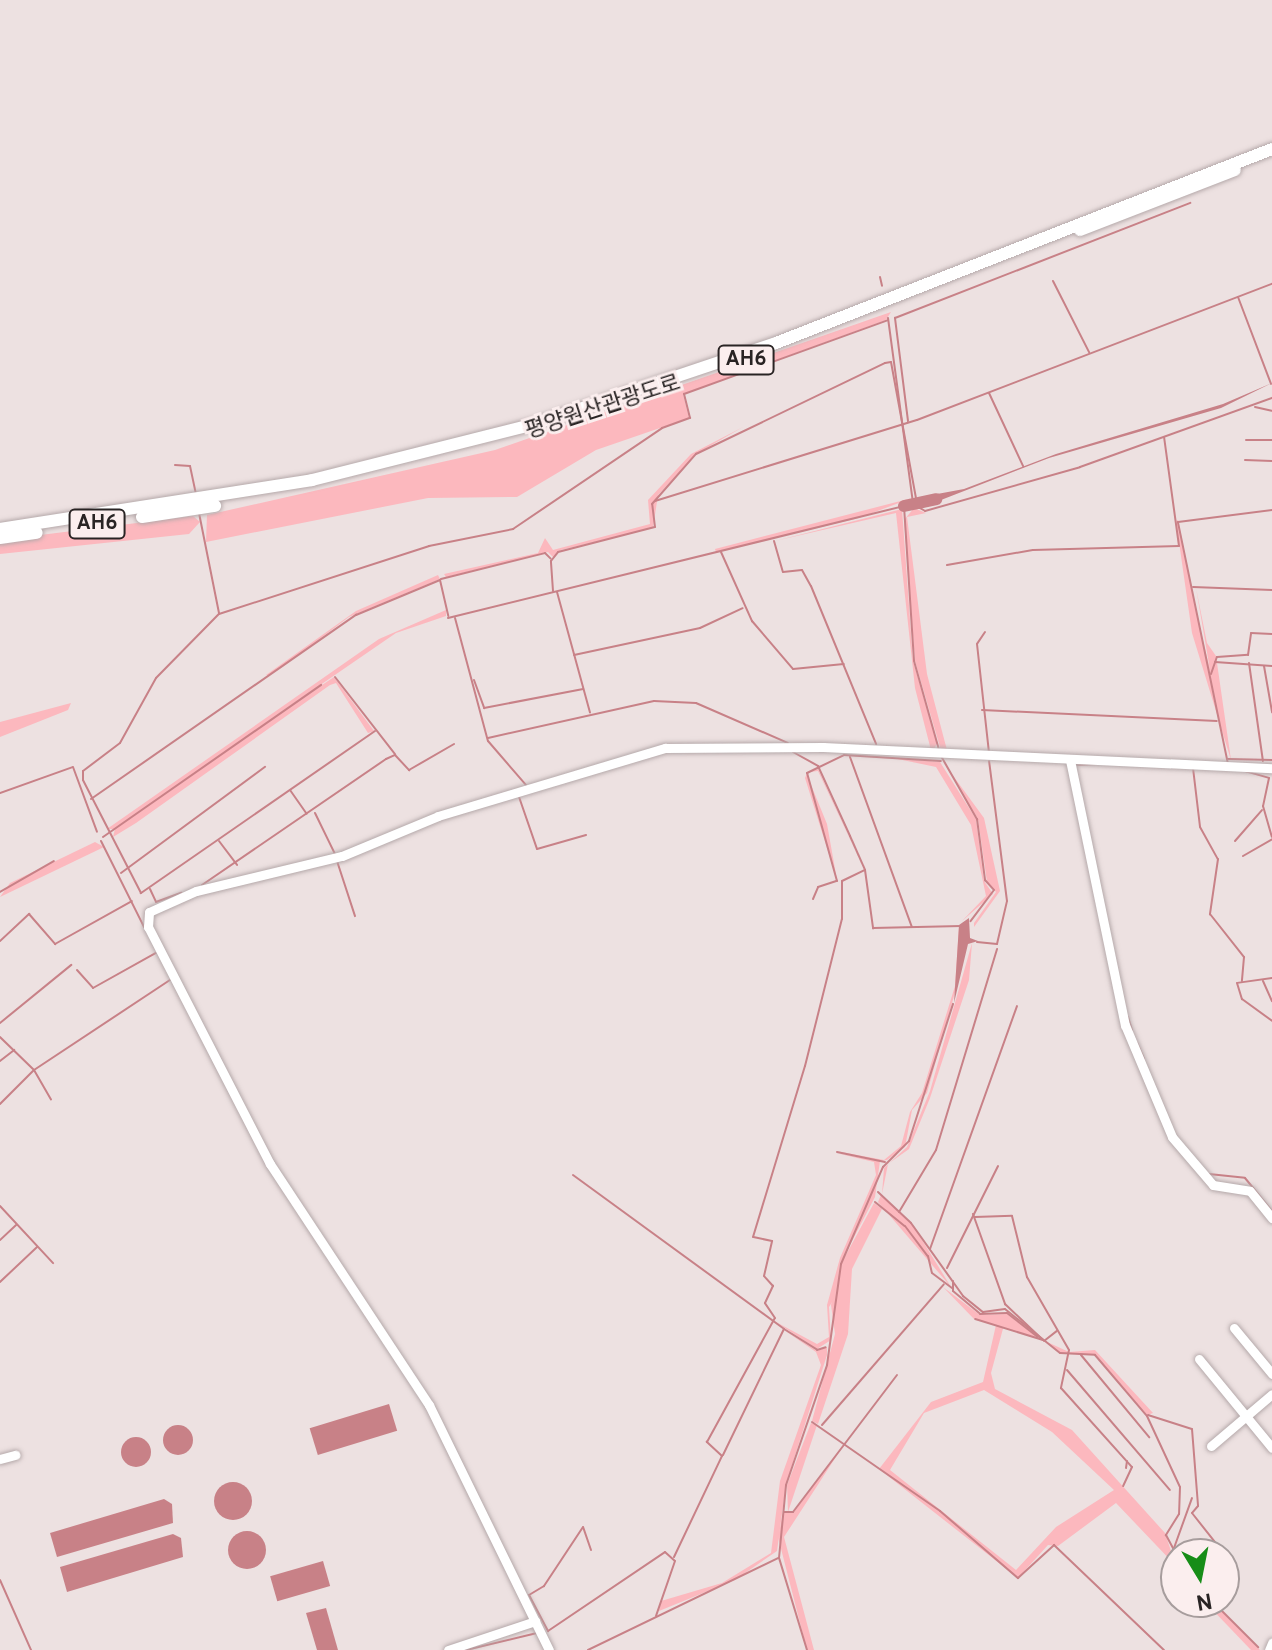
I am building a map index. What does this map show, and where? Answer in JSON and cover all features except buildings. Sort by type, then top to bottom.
[{"type":"highway","points":[[0,529],[198,505],[442,449],[626,394],[1272,149]]},
{"type":"highway","name":"평양원산관광도로","points":[[0,538],[198,505],[538,430],[776,350],[1272,157]]},
{"type":"street","points":[[549,1650],[434,1414],[270,1164],[146,916],[196,891],[342,856],[438,816],[665,748],[1272,768]]},
{"type":"street","points":[[1070,760],[1125,1025],[1172,1137],[1213,1185],[1250,1191],[1272,1218]]},
{"type":"street","points":[[1234,1328],[1272,1374]]},
{"type":"street","points":[[1199,1359],[1272,1448]]},
{"type":"street","points":[[1211,1446],[1272,1394]]},
{"type":"street","points":[[0,1459],[15,1455]]},
{"type":"street","points":[[448,1650],[535,1621]]},
{"type":"street","points":[[1269,1650],[1272,1643]]},
{"type":"shaded area","points":[[891,312],[886,320],[683,394],[689,418],[596,450],[517,497],[428,498],[206,542],[207,515],[495,450]]},
{"type":"shaded area","points":[[1272,383],[1221,408],[1049,458],[923,507],[921,497],[964,489],[1056,454],[1223,404]]},
{"type":"shaded area","points":[[743,427],[696,454],[658,495],[653,528],[561,550],[554,558],[548,552],[446,577],[444,574],[538,553],[545,538],[553,550],[650,524],[648,500],[691,454]]},
{"type":"shaded area","points":[[912,498],[859,518],[716,552],[715,549]]},
{"type":"shaded area","points":[[914,508],[926,513],[907,517],[927,674],[948,754],[942,754],[915,661],[904,520]]},
{"type":"shaded area","points":[[902,509],[913,661],[937,743],[932,754],[915,688],[896,513],[775,541]]},
{"type":"shaded area","points":[[193,516],[200,522],[189,534],[0,554],[0,540]]},
{"type":"shaded area","points":[[1176,521],[1210,670],[1196,588],[1207,643],[1216,656],[1231,760],[1192,633]]},
{"type":"shaded area","points":[[438,575],[440,579],[349,617],[281,668],[266,675],[356,611]]},
{"type":"shaded area","points":[[446,610],[446,616],[396,633],[265,723],[334,677],[374,731],[368,733],[336,683],[330,685],[136,823],[113,837],[115,829],[107,829],[379,639]]},
{"type":"shaded area","points":[[71,703],[68,710],[0,737],[0,722]]},
{"type":"shaded area","points":[[893,758],[940,762],[976,819],[984,881],[993,894],[962,921],[986,896],[971,825],[936,767]]},
{"type":"shaded area","points":[[943,762],[984,818],[1000,891],[974,927],[996,892],[987,882],[978,819]]},
{"type":"shaded area","points":[[818,769],[864,869],[818,771],[810,772],[807,775],[827,824],[837,880],[805,778],[807,773]]},
{"type":"shaded area","points":[[95,842],[104,847],[0,897],[10,883]]},
{"type":"shaded area","points":[[969,918],[970,938],[978,941],[968,944],[954,1003],[959,925]]},
{"type":"shaded area","points":[[959,927],[959,978],[927,1093],[912,1110],[905,1147],[887,1160],[880,1161],[875,1197],[840,1264],[836,1296],[829,1307],[831,1340],[817,1349],[774,1321],[817,1344],[829,1337],[827,1305],[840,1258],[876,1175],[874,1162],[836,1153],[878,1161],[836,1151],[884,1160],[901,1146],[910,1112],[922,1093],[955,986]]},
{"type":"shaded area","points":[[972,943],[969,980],[930,1098],[909,1149],[890,1163],[907,1147],[930,1091]]},
{"type":"shaded area","points":[[888,1164],[882,1194],[884,1168]]},
{"type":"shaded area","points":[[881,1195],[914,1227],[951,1287],[878,1202]]},
{"type":"shaded area","points":[[874,1203],[882,1209],[852,1269],[848,1334],[818,1424],[812,1421],[835,1334],[831,1305],[841,1264]]},
{"type":"shaded area","points":[[943,1287],[980,1315],[1007,1314],[1042,1340],[974,1319]]},
{"type":"shaded area","points":[[996,1325],[1004,1325],[991,1373],[995,1389],[1072,1430],[1165,1533],[1167,1538],[1160,1538],[1160,1549],[1116,1503],[1058,1546],[1048,1545],[1018,1578],[879,1469],[931,1402],[983,1382]],"holes":[[[984,1390],[1052,1432],[1114,1490],[1056,1527],[1016,1570],[890,1470],[924,1413]]]},
{"type":"shaded area","points":[[784,1330],[817,1351],[827,1347],[827,1355],[786,1484],[777,1551],[735,1580],[659,1611],[661,1601],[722,1583],[771,1553],[780,1481],[821,1365],[816,1352]]},
{"type":"shaded area","points":[[1045,1341],[1069,1352],[1095,1350],[1153,1413],[1147,1415],[1096,1355],[1060,1353]]},
{"type":"shaded area","points":[[389,1404],[397,1431],[318,1455],[310,1428]]},
{"type":"shaded area","points":[[811,1423],[817,1425],[788,1512],[787,1485]]},
{"type":"shaded area","points":[[178,1425],[189,1429],[193,1440],[189,1451],[178,1455],[167,1451],[163,1440],[167,1429]]},
{"type":"shaded area","points":[[136,1437],[147,1441],[151,1452],[147,1463],[136,1467],[125,1463],[121,1452],[125,1441]]},
{"type":"shaded area","points":[[843,1446],[784,1537],[814,1650],[807,1650],[778,1537],[783,1513],[794,1512]]},
{"type":"shaded area","points":[[233,1482],[247,1487],[252,1501],[247,1515],[233,1520],[219,1515],[214,1501],[219,1487]]},
{"type":"shaded area","points":[[164,1499],[172,1504],[173,1523],[57,1557],[50,1533]]},
{"type":"shaded area","points":[[247,1531],[261,1536],[266,1550],[261,1564],[247,1569],[233,1564],[228,1550],[233,1536]]},
{"type":"shaded area","points":[[173,1534],[181,1538],[183,1557],[67,1592],[60,1567]]},
{"type":"shaded area","points":[[323,1561],[330,1586],[277,1601],[270,1576]]},
{"type":"shaded area","points":[[326,1608],[338,1650],[317,1650],[306,1613]]},
{"type":"shaded area","points":[[1220,1618],[1228,1618],[1260,1650],[1251,1650]]},
{"type":"waterway","points":[[908,421],[895,318],[1190,203]]},
{"type":"waterway","points":[[880,277],[882,286]]},
{"type":"waterway","points":[[1053,281],[1089,352]]},
{"type":"waterway","points":[[655,501],[917,420],[1272,284]]},
{"type":"waterway","points":[[1238,297],[1271,384]]},
{"type":"waterway","points":[[888,318],[913,504],[925,511],[1080,467],[1272,398]]},
{"type":"waterway","points":[[375,731],[141,893],[83,780],[83,771],[120,743],[156,678],[219,614],[429,546],[513,529],[662,428],[690,418],[684,394],[888,320]]},
{"type":"waterway","points":[[553,591],[551,561],[558,552],[655,527],[652,504],[696,454],[885,363],[891,362],[916,498]]},
{"type":"waterway","points":[[989,393],[1023,466]]},
{"type":"waterway","points":[[1255,407],[1272,411]]},
{"type":"waterway","points":[[947,565],[1033,550],[1179,546],[1164,437]]},
{"type":"waterway","points":[[1246,440],[1272,440]]},
{"type":"waterway","points":[[1245,460],[1272,461]]},
{"type":"waterway","points":[[175,465],[190,466],[196,495]]},
{"type":"waterway","points":[[904,506],[936,499]]},
{"type":"waterway","points":[[448,618],[904,506],[914,661],[939,750]]},
{"type":"waterway","points":[[1228,764],[1178,522],[1272,510]]},
{"type":"waterway","points":[[199,513],[219,613]]},
{"type":"waterway","points":[[774,541],[783,572],[802,570],[811,586],[876,744]]},
{"type":"waterway","points":[[721,552],[752,621],[793,669],[844,664]]},
{"type":"waterway","points":[[441,579],[545,553],[551,559]]},
{"type":"waterway","points":[[91,799],[356,615],[440,580],[448,616]]},
{"type":"waterway","points":[[1193,587],[1272,590]]},
{"type":"waterway","points":[[557,592],[590,713]]},
{"type":"waterway","points":[[574,655],[700,628],[743,608]]},
{"type":"waterway","points":[[455,618],[488,741],[526,785]]},
{"type":"waterway","points":[[985,632],[977,644],[989,752]]},
{"type":"waterway","points":[[1211,674],[1217,657],[1248,655],[1251,633],[1272,634]]},
{"type":"waterway","points":[[1215,662],[1272,666]]},
{"type":"waterway","points":[[1249,663],[1263,761]]},
{"type":"waterway","points":[[1264,666],[1272,712]]},
{"type":"waterway","points":[[335,677],[395,754]]},
{"type":"waterway","points":[[474,680],[484,708],[583,689]]},
{"type":"waterway","points":[[103,837],[321,685]]},
{"type":"waterway","points":[[488,738],[654,701],[696,703],[788,743]]},
{"type":"waterway","points":[[982,710],[1217,721]]},
{"type":"waterway","points":[[202,885],[386,759],[395,755],[409,770],[454,744]]},
{"type":"waterway","points":[[793,752],[818,766],[850,836],[865,870],[873,928],[961,926]]},
{"type":"waterway","points":[[813,899],[818,887],[837,881],[807,773],[844,755],[941,761]]},
{"type":"waterway","points":[[941,756],[977,819],[985,880],[994,890],[971,921]]},
{"type":"waterway","points":[[850,757],[912,927]]},
{"type":"waterway","points":[[1228,759],[1272,760]]},
{"type":"waterway","points":[[977,942],[997,944],[1007,901],[989,761]]},
{"type":"waterway","points":[[1075,765],[1096,764]]},
{"type":"waterway","points":[[0,793],[73,767],[97,832]]},
{"type":"waterway","points":[[121,873],[265,767]]},
{"type":"waterway","points":[[1193,768],[1200,827],[1218,859],[1210,914],[1244,957],[1242,981]]},
{"type":"waterway","points":[[1245,771],[1269,778],[1263,806],[1272,837]]},
{"type":"waterway","points":[[290,790],[307,814]]},
{"type":"waterway","points":[[518,794],[537,849],[586,835]]},
{"type":"waterway","points":[[1235,841],[1262,810]]},
{"type":"waterway","points":[[315,813],[335,854]]},
{"type":"waterway","points":[[1243,856],[1272,839]]},
{"type":"waterway","points":[[101,841],[144,927]]},
{"type":"waterway","points":[[219,841],[237,865]]},
{"type":"waterway","points":[[0,892],[54,861]]},
{"type":"waterway","points":[[337,861],[355,916]]},
{"type":"waterway","points":[[674,1557],[722,1456],[707,1442],[775,1318],[765,1303],[773,1286],[764,1276],[772,1241],[753,1237],[805,1066],[842,919],[842,881],[865,870]]},
{"type":"waterway","points":[[150,889],[156,902],[181,893]]},
{"type":"waterway","points":[[0,941],[29,914],[55,944],[132,901]]},
{"type":"waterway","points":[[899,1212],[936,1150],[997,949]]},
{"type":"waterway","points":[[77,970],[93,988],[156,953]]},
{"type":"waterway","points":[[0,1023],[71,965]]},
{"type":"waterway","points":[[1272,978],[1237,983],[1242,999],[1272,1021]]},
{"type":"waterway","points":[[0,1104],[34,1070],[170,980]]},
{"type":"waterway","points":[[1263,981],[1272,1001]]},
{"type":"waterway","points":[[807,1650],[779,1558],[786,1485],[827,1365],[841,1264],[883,1167],[909,1141],[953,1004]]},
{"type":"waterway","points":[[930,1249],[1017,1006]]},
{"type":"waterway","points":[[1128,1017],[1132,1030]]},
{"type":"waterway","points":[[0,1037],[34,1070],[51,1100]]},
{"type":"waterway","points":[[1137,1043],[1144,1059]]},
{"type":"waterway","points":[[0,1061],[14,1050]]},
{"type":"waterway","points":[[837,1152],[885,1162]]},
{"type":"waterway","points":[[947,1268],[998,1166]]},
{"type":"waterway","points":[[1209,1174],[1245,1178],[1272,1211]]},
{"type":"waterway","points":[[573,1175],[784,1329],[817,1350],[826,1347]]},
{"type":"waterway","points":[[878,1192],[911,1223],[963,1296],[983,1312],[1005,1309],[1060,1353],[1095,1355],[1147,1416],[1180,1487],[1179,1514],[1166,1535],[1168,1538]]},
{"type":"waterway","points":[[875,1202],[905,1226],[928,1256],[932,1273],[952,1288]]},
{"type":"waterway","points":[[0,1206],[53,1263]]},
{"type":"waterway","points":[[973,1214],[1005,1304],[1043,1340],[975,1319]]},
{"type":"waterway","points":[[975,1217],[1012,1216],[1027,1277],[1069,1350],[1061,1388],[1132,1467],[1123,1486]]},
{"type":"waterway","points":[[0,1240],[16,1225]]},
{"type":"waterway","points":[[0,1282],[37,1247]]},
{"type":"waterway","points":[[953,1281],[953,1291],[980,1314],[1007,1313],[1038,1337]]},
{"type":"waterway","points":[[822,1425],[944,1284]]},
{"type":"waterway","points":[[723,1455],[784,1329]]},
{"type":"waterway","points":[[1044,1341],[1057,1331]]},
{"type":"waterway","points":[[1081,1355],[1149,1437]]},
{"type":"waterway","points":[[1067,1370],[1170,1490]]},
{"type":"waterway","points":[[784,1512],[793,1512],[897,1375]]},
{"type":"waterway","points":[[1148,1415],[1192,1429],[1198,1506],[1192,1513],[1212,1538]]},
{"type":"waterway","points":[[812,1422],[940,1511],[1018,1578],[1054,1545],[1164,1650]]},
{"type":"waterway","points":[[1126,1468],[1127,1461]]},
{"type":"waterway","points":[[1178,1538],[1192,1498]]},
{"type":"waterway","points":[[591,1550],[583,1527],[544,1586],[529,1595],[548,1631],[665,1552],[675,1561],[656,1616]]},
{"type":"waterway","points":[[588,1650],[778,1558]]},
{"type":"waterway","points":[[0,1580],[31,1650]]},
{"type":"waterway","points":[[1229,1618],[1258,1647]]},
{"type":"waterway","points":[[466,1650],[537,1633]]}]
